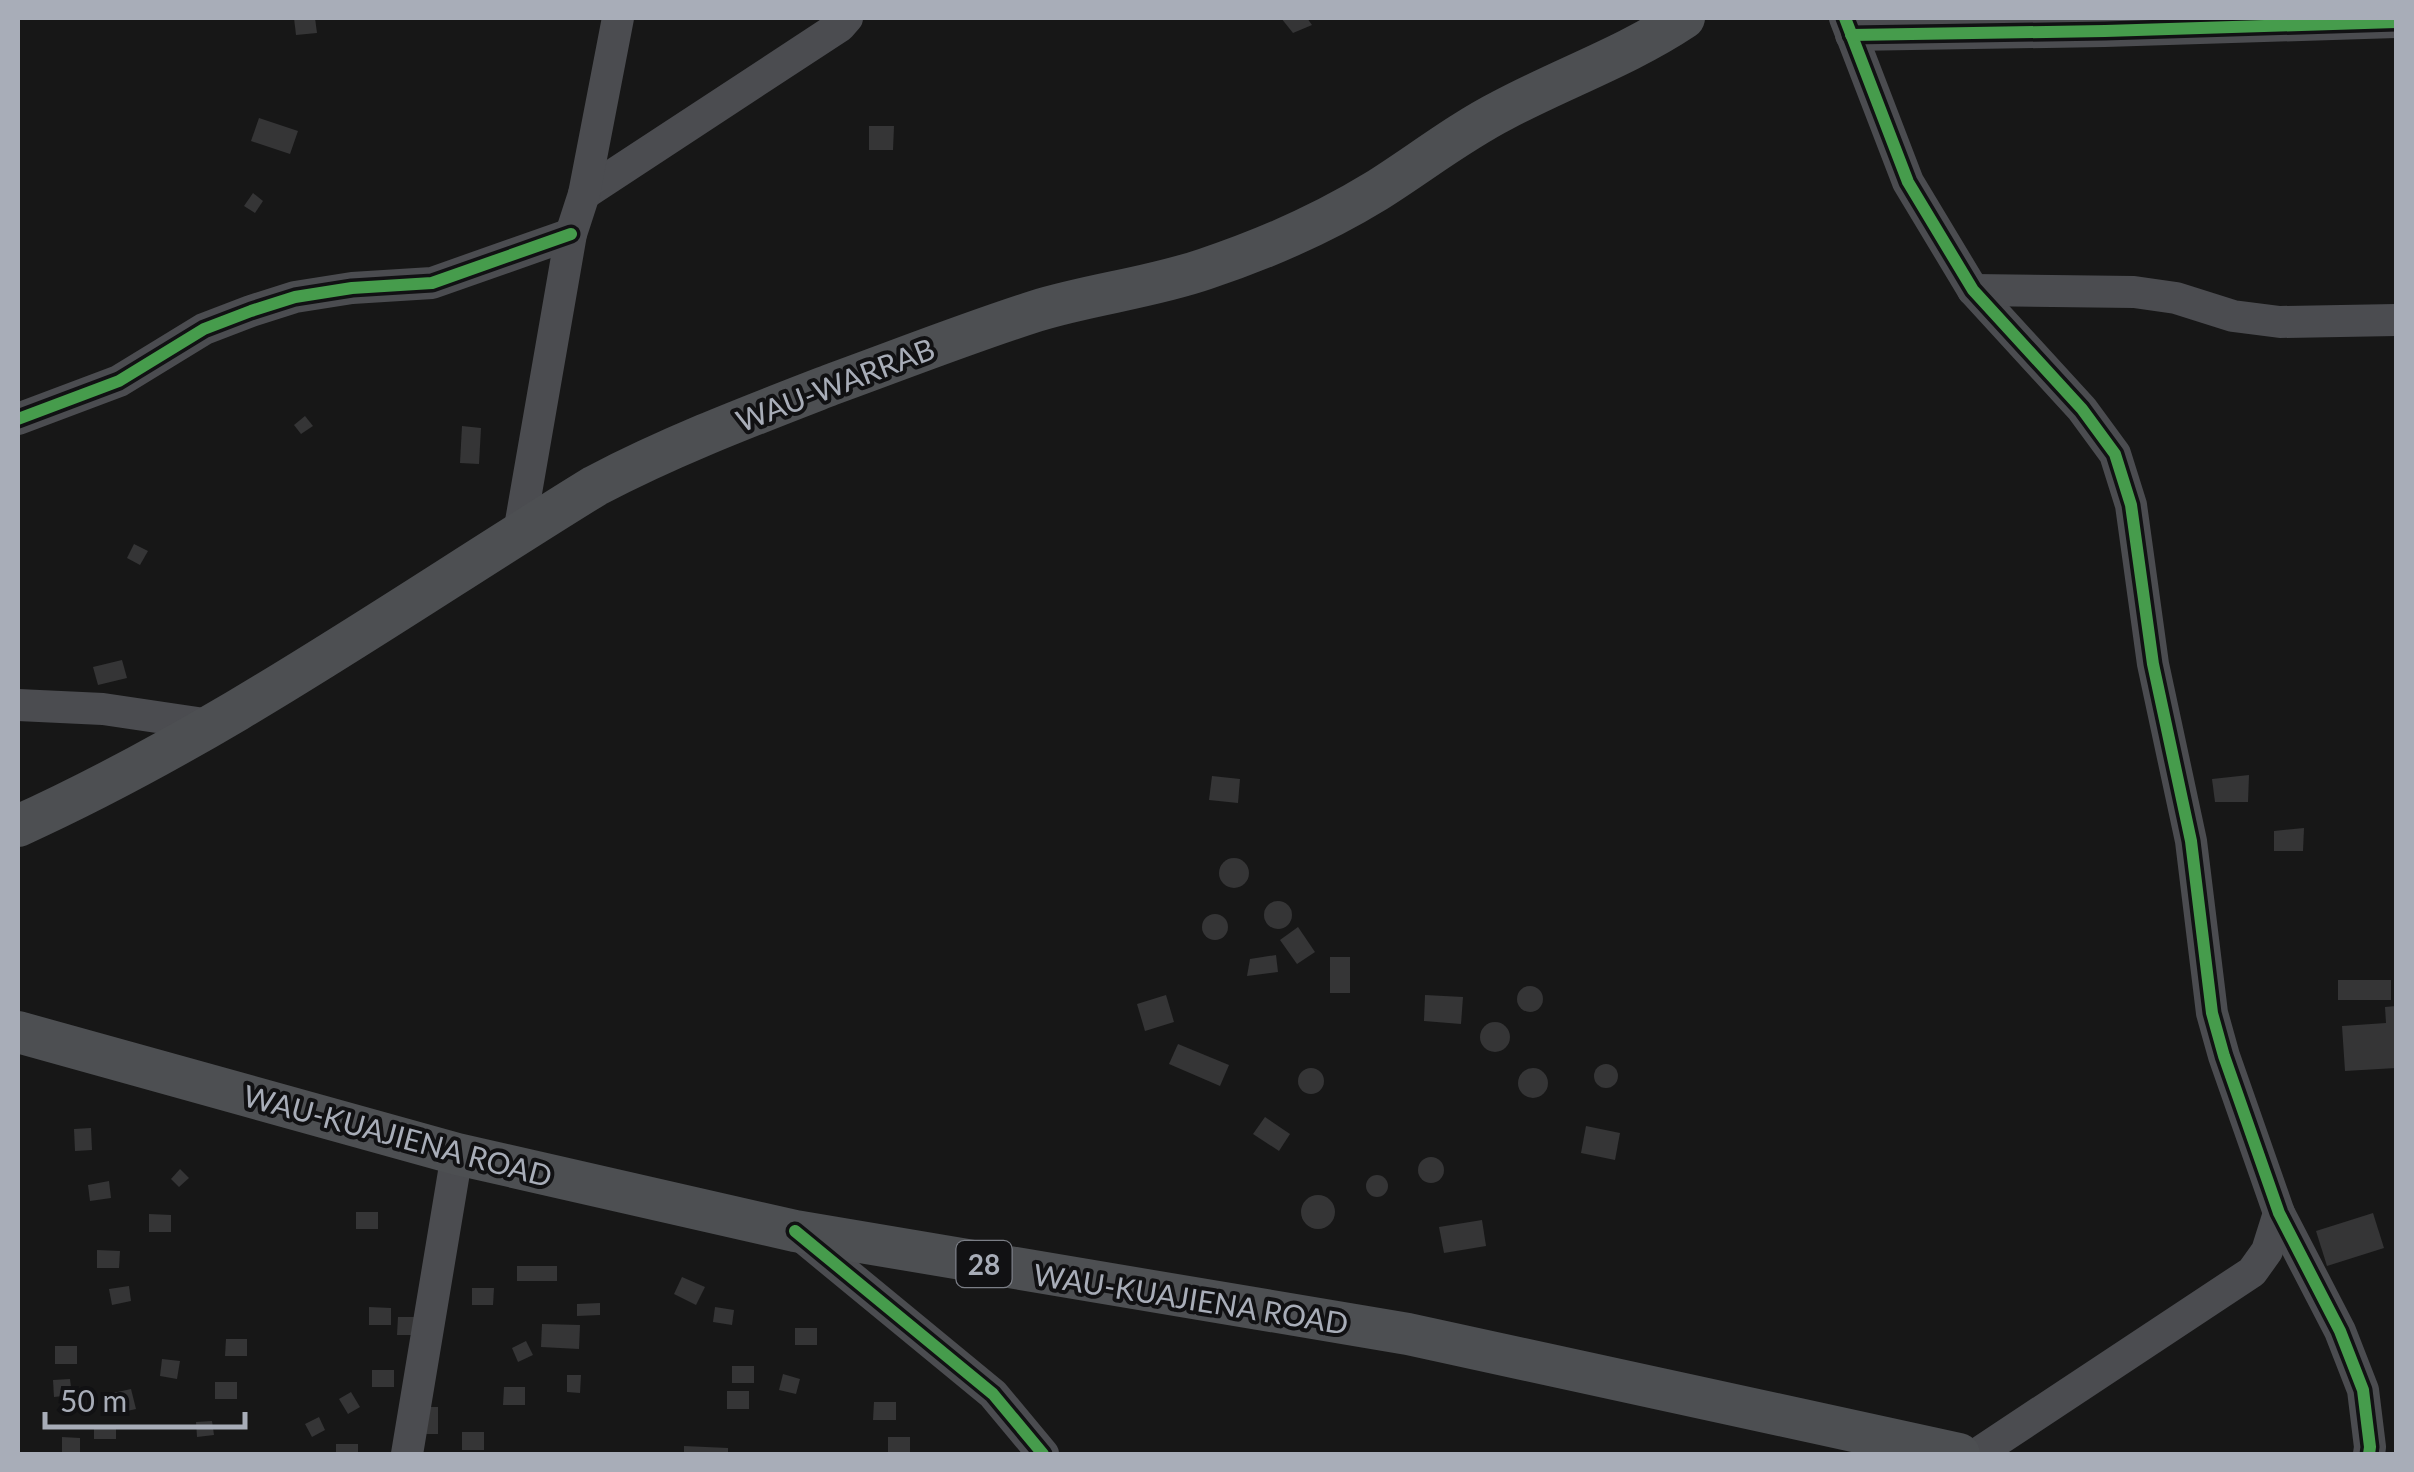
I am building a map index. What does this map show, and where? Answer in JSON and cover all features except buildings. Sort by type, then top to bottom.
[{"type":"main road","name":"WAU-WARRAB","points":[[18,826],[84,796],[210,725],[594,486],[647,458],[932,347],[1040,310],[1184,276],[1294,236],[1374,192],[1504,109],[1652,39],[1684,18]]},
{"type":"main road","name":"WAU-KUAJIENA ROAD","points":[[18,1032],[457,1154],[795,1231],[1408,1334],[1959,1454]]},
{"type":"street","points":[[518,533],[571,234],[584,194],[618,18]]},
{"type":"street","points":[[584,194],[847,18]]},
{"type":"street","points":[[2368,1454],[2363,1390],[2340,1331],[2279,1213],[2212,1013],[2191,841],[2153,664],[2131,505],[2115,454],[2082,409],[1972,290],[1908,182],[1848,26],[2105,31],[2396,22]]},
{"type":"street","points":[[18,419],[119,381],[204,330],[251,311],[294,297],[432,282],[571,234]]},
{"type":"street","points":[[1972,290],[2134,292],[2176,298],[2233,316],[2280,322],[2396,320]]},
{"type":"street","points":[[18,705],[103,709],[210,725]]},
{"type":"street","points":[[407,1454],[457,1154]]},
{"type":"street","points":[[1977,1454],[2252,1272],[2267,1251],[2279,1213]]},
{"type":"street","points":[[795,1231],[993,1394],[1043,1454]]},
{"type":"cycle path","points":[[1845,18],[1908,182],[1973,290],[2082,409],[2115,454],[2131,505],[2153,664],[2191,841],[2212,1013],[2279,1213],[2340,1331],[2363,1390],[2369,1454]]},
{"type":"cycle path","points":[[1851,35],[2396,22]]},
{"type":"cycle path","points":[[18,419],[119,381],[204,329],[251,311],[295,297],[352,288],[432,283],[571,234]]},
{"type":"cycle path","points":[[795,1231],[993,1394],[1043,1454]]}]
